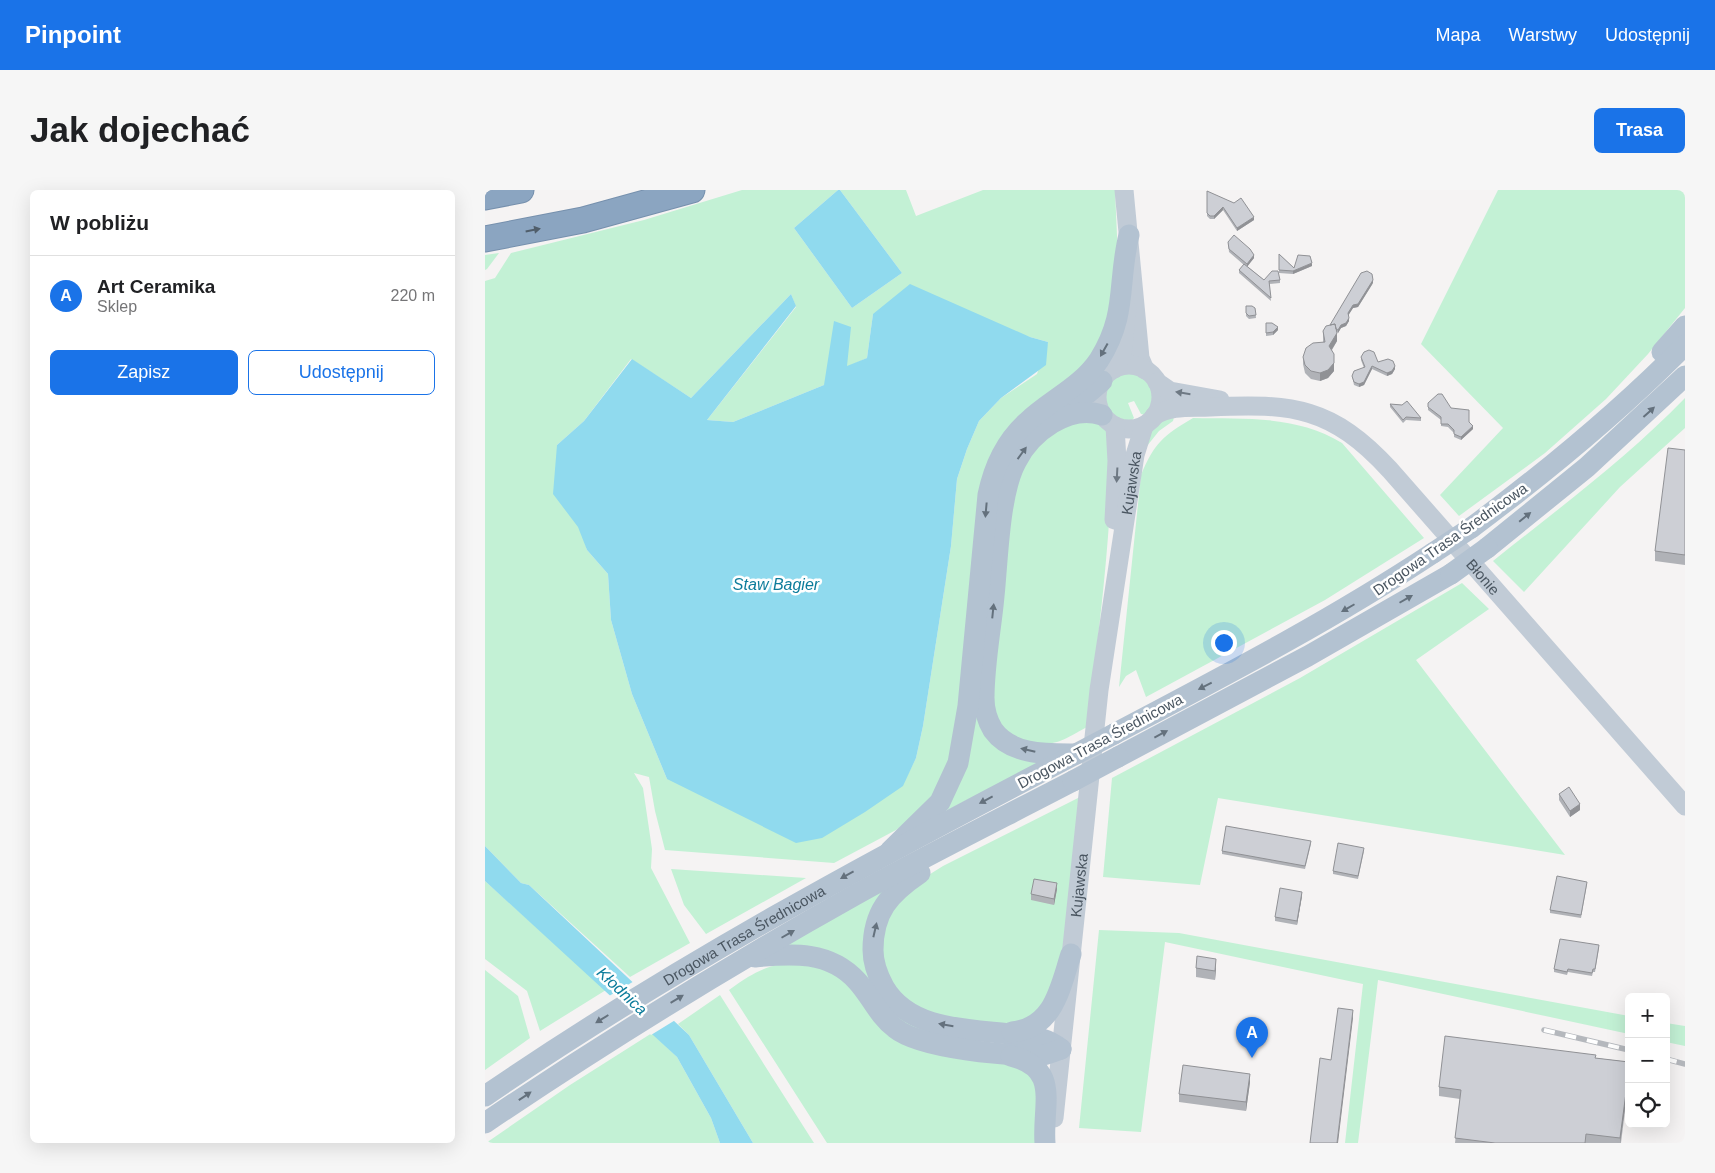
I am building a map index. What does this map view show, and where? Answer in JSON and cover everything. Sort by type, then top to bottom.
[{"type":"highway","points":[[485,197],[521,190]]},
{"type":"highway","points":[[485,239],[583,220],[692,190]]},
{"type":"main road","points":[[889,851],[940,802],[958,763],[968,706],[988,495],[995,468],[1006,444],[1028,420],[1087,374],[1105,348],[1119,316],[1123,268],[1129,235]]},
{"type":"main road","points":[[1586,438],[1685,326]]},
{"type":"main road","name":"Drogowa Trasa Średnicowa","points":[[485,1096],[551,1051],[733,940],[889,851],[1300,636],[1365,598],[1471,528],[1586,438],[1646,385],[1685,345]]},
{"type":"main road","points":[[1028,420],[1083,396],[1108,375]]},
{"type":"main road","name":"Drogowa Trasa Średnicowa","points":[[485,1123],[650,1015],[745,958],[856,895],[1294,663],[1451,574],[1487,548],[1587,467],[1685,376]]},
{"type":"main road","points":[[1076,754],[1027,751],[1000,738],[988,721],[985,710],[985,675],[1007,484],[1016,461],[1038,434],[1057,421],[1084,412],[1109,421]]},
{"type":"main road","points":[[982,828],[904,884],[891,896],[879,913],[873,936],[873,958],[879,978],[889,994],[909,1014],[917,1019],[993,1042],[1022,1059],[1041,1075],[1047,1088],[1045,1143]]},
{"type":"main road","points":[[745,958],[791,953],[830,960],[858,981],[882,1016],[907,1036],[936,1044],[1048,1040],[1061,1049]]},
{"type":"main road","points":[[993,1042],[1039,1024],[1051,1012],[1071,954]]},
{"type":"street","points":[[1124,190],[1140,358],[1151,376],[1161,399],[1149,421],[1129,429],[1109,421],[1097,401],[1108,375],[1122,355],[1131,278]]},
{"type":"street","points":[[1108,375],[1127,366],[1151,376]]},
{"type":"street","name":"Błonie","points":[[1151,376],[1170,391],[1246,405],[1307,412],[1341,426],[1365,443],[1685,806]]},
{"type":"street","name":"Błonie","points":[[1149,421],[1170,408],[1246,405]]},
{"type":"street","name":"Kujawska","points":[[1051,1143],[1107,629],[1117,470],[1109,421]]},
{"type":"street","name":"Kujawska","points":[[1107,629],[1135,455],[1149,421]]},
{"type":"green space","points":[[742,190],[838,190],[794,228],[852,308],[902,273],[840,190],[906,190],[916,216],[983,190],[1115,190],[1118,258],[1109,330],[1081,372],[1024,412],[967,647],[948,774],[923,810],[896,830],[834,863],[665,850],[649,777],[634,773],[643,788],[652,849],[651,868],[690,943],[630,977],[529,885],[521,883],[485,846],[485,281],[495,278],[511,253],[644,220]],"holes":[[[791,294],[796,307],[707,420],[733,422],[824,385],[847,367],[867,358],[873,314],[1030,337],[1048,342],[1037,374],[1001,398],[979,421],[957,479],[951,546],[923,726],[916,758],[902,786],[667,779],[632,694],[611,620],[608,574],[587,550],[557,445],[584,421],[631,359],[691,398]]]},
{"type":"green space","points":[[1498,190],[1685,190],[1685,308],[1648,354],[1606,399],[1545,453],[1459,516],[1440,495],[1503,428],[1421,344]]},
{"type":"green space","points":[[499,253],[487,269],[485,270],[485,255]]},
{"type":"green space","points":[[1131,373],[1144,379],[1148,384],[1151,389],[1152,402],[1146,415],[1141,414],[1134,401],[1128,403],[1134,418],[1131,421],[1120,418],[1112,413],[1107,405],[1106,397],[1107,389],[1112,381],[1120,376]]},
{"type":"green space","points":[[1685,398],[1685,428],[1620,487],[1524,592],[1493,561],[1616,462]]},
{"type":"green space","points":[[1175,413],[1173,421],[1159,431],[1143,451],[1146,439],[1153,428]]},
{"type":"green space","points":[[1193,418],[1270,420],[1307,427],[1325,434],[1342,443],[1424,538],[1325,600],[1146,697],[1136,670],[1126,676],[1119,687],[1141,475],[1151,455],[1161,441]]},
{"type":"green space","points":[[1071,422],[1100,424],[1104,427],[1110,444],[1109,520],[1100,619],[1087,727],[1068,738],[1054,743],[1017,742],[993,716],[994,650],[1015,479],[1037,443]]},
{"type":"green space","points":[[1012,458],[980,719],[1036,760],[1037,764],[940,814]]},
{"type":"green space","points":[[1462,583],[1489,609],[1416,660],[1565,855],[1218,798],[1200,885],[1103,877],[1112,778],[1300,678]]},
{"type":"green space","points":[[1080,797],[1066,933],[1056,983],[1047,1006],[1014,1027],[937,1020],[892,990],[879,947],[881,925],[911,886],[943,866]]},
{"type":"green space","points":[[671,869],[806,878],[706,934],[684,905]]},
{"type":"green space","points":[[485,881],[606,990],[540,1031],[527,991],[485,959]]},
{"type":"green space","points":[[885,889],[870,970],[951,1041],[861,976],[783,945]]},
{"type":"green space","points":[[1099,930],[1179,933],[1625,1015],[1625,1033],[1378,980],[1358,1143],[1345,1143],[1363,984],[1165,942],[1141,1132],[1079,1128]]},
{"type":"green space","points":[[806,960],[1017,1061],[1039,1078],[1038,1143],[827,1143],[729,990],[757,972],[773,966]]},
{"type":"green space","points":[[485,970],[518,996],[530,1038],[485,1070]]},
{"type":"green space","points":[[720,995],[814,1143],[753,1143],[689,1035],[678,1024]]},
{"type":"green space","points":[[1670,1024],[1685,1026],[1685,1046],[1670,1043]]},
{"type":"green space","points":[[652,1033],[677,1057],[711,1118],[720,1143],[486,1143],[570,1085]]},
{"type":"water","points":[[840,190],[902,273],[852,308],[794,228]]},
{"type":"water","name":"Staw Bagier","points":[[910,284],[1030,337],[1048,342],[1046,365],[1001,398],[979,421],[967,449],[957,479],[951,546],[923,726],[916,758],[903,786],[822,838],[796,843],[667,779],[632,694],[611,620],[608,574],[587,550],[578,527],[553,494],[557,445],[584,421],[632,359],[691,398],[791,294],[796,306],[707,420],[733,422],[824,385],[834,321],[851,327],[847,366],[867,358],[873,314]]},
{"type":"water","name":"Kłodnica","points":[[485,846],[521,883],[529,885],[689,1035],[753,1143],[720,1143],[711,1118],[677,1057],[485,881]]},
{"type":"pier","points":[[636,980],[677,1019],[651,1035],[609,996]]},
{"type":"building","points":[[1207,191],[1234,203],[1241,198],[1254,217],[1237,228],[1223,207],[1214,216],[1210,216],[1207,213]]},
{"type":"building","points":[[1234,235],[1254,255],[1247,264],[1229,249],[1228,242]]},
{"type":"building","points":[[1279,254],[1294,268],[1298,255],[1310,256],[1312,263],[1293,271],[1279,270]]},
{"type":"building","points":[[1244,264],[1264,280],[1272,271],[1278,271],[1280,280],[1269,281],[1271,298],[1239,270]]},
{"type":"building","points":[[1367,271],[1372,274],[1373,280],[1358,304],[1353,305],[1348,313],[1349,318],[1346,323],[1341,325],[1338,330],[1336,329],[1335,324],[1330,325],[1361,273]]},
{"type":"building","points":[[1246,306],[1255,308],[1256,315],[1249,316],[1246,313]]},
{"type":"building","points":[[1266,323],[1272,323],[1278,327],[1273,332],[1266,333]]},
{"type":"building","points":[[1335,324],[1337,333],[1329,346],[1334,354],[1334,363],[1328,370],[1320,373],[1311,371],[1305,365],[1303,357],[1306,348],[1313,343],[1325,342],[1323,331],[1326,326]]},
{"type":"building","points":[[1369,350],[1374,352],[1378,362],[1388,359],[1393,361],[1395,366],[1392,371],[1387,373],[1372,366],[1364,382],[1359,384],[1354,382],[1352,376],[1354,371],[1365,367],[1361,357],[1364,352]]},
{"type":"building","points":[[1438,394],[1442,394],[1451,408],[1469,410],[1469,422],[1473,426],[1461,437],[1454,434],[1454,430],[1448,424],[1441,424],[1441,417],[1428,407],[1428,403]]},
{"type":"building","points":[[1407,401],[1421,418],[1406,417],[1403,420],[1390,404],[1402,405]]},
{"type":"building","points":[[1668,448],[1685,450],[1685,555],[1655,551]]},
{"type":"building","points":[[1569,787],[1580,804],[1570,811],[1559,794]]},
{"type":"building","points":[[1226,826],[1311,841],[1305,866],[1222,851]]},
{"type":"building","points":[[1338,843],[1364,848],[1358,876],[1333,871]]},
{"type":"building","points":[[1557,876],[1587,882],[1581,915],[1550,910]]},
{"type":"building","points":[[1034,879],[1057,883],[1054,899],[1031,894]]},
{"type":"building","points":[[1280,888],[1302,892],[1297,921],[1275,917]]},
{"type":"building","points":[[1560,939],[1599,945],[1595,969],[1593,969],[1592,973],[1568,969],[1567,972],[1554,969]]},
{"type":"building","points":[[1197,956],[1216,959],[1215,971],[1196,968]]},
{"type":"building","points":[[1338,1008],[1353,1010],[1337,1143],[1310,1143],[1320,1058],[1331,1060]]},
{"type":"building","points":[[1445,1036],[1596,1055],[1595,1058],[1625,1062],[1625,1100],[1620,1138],[1586,1134],[1585,1143],[1495,1143],[1455,1138],[1461,1090],[1439,1087]]},
{"type":"building","points":[[1183,1065],[1250,1074],[1246,1102],[1179,1094]]},
{"type":"railway","points":[[1544,1030],[1625,1049]]},
{"type":"railway","points":[[1670,1060],[1685,1064]]},
{"type":"place","name":"Art Ceramika","points":[[1252,1058]]}]
